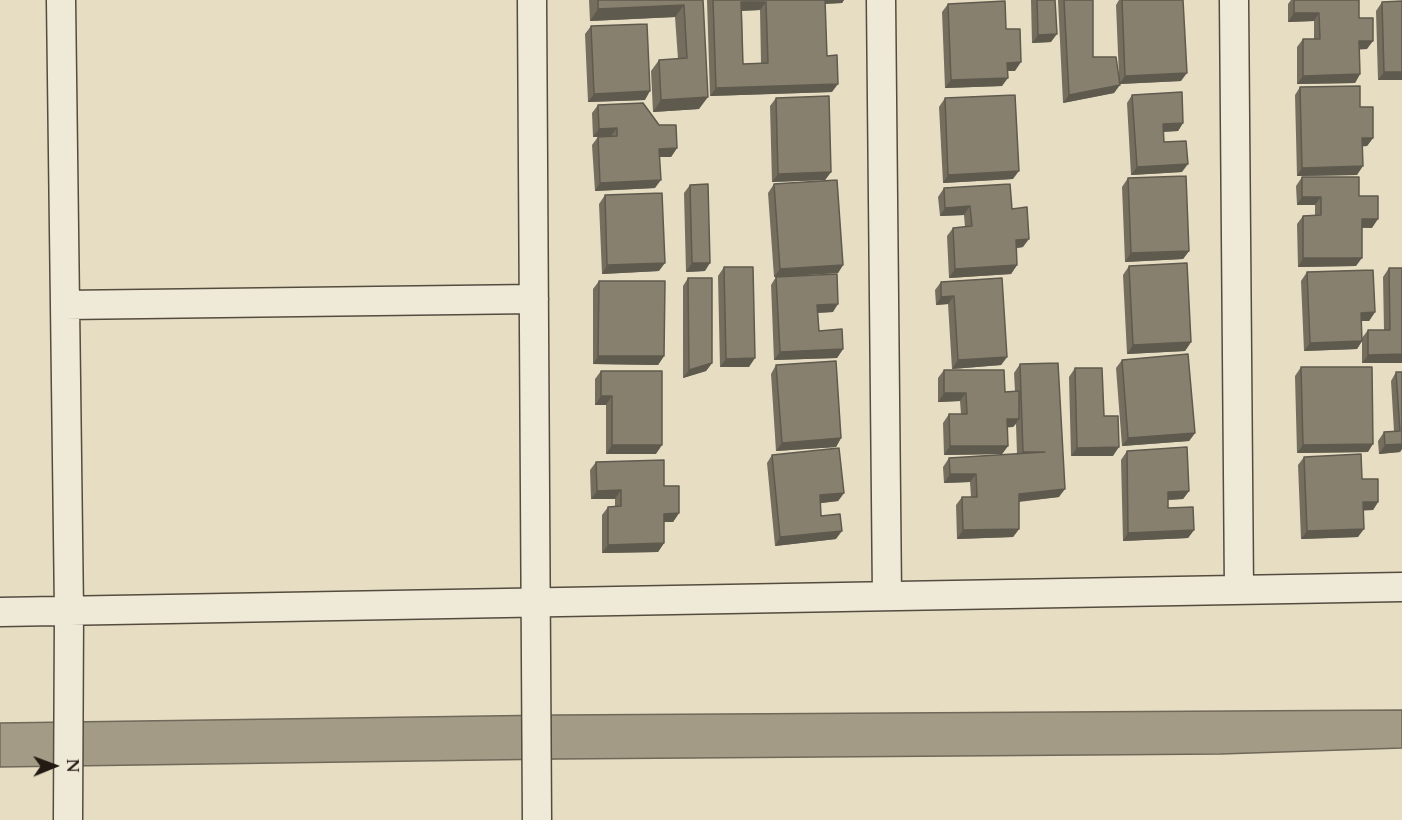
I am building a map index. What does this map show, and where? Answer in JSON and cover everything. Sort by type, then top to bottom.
[{"type":"street","points":[[61,0],[69,611],[68,820]]},
{"type":"street","points":[[532,0],[537,820]]},
{"type":"street","points":[[881,0],[887,596]]},
{"type":"street","points":[[1234,0],[1239,590]]},
{"type":"street","points":[[65,305],[534,299]]},
{"type":"street","points":[[0,612],[1402,587]]},
{"type":"shaded area","points":[[1402,710],[1402,748],[1221,754],[557,759],[0,767],[0,723],[556,715]]},
{"type":"building","points":[[598,0],[703,0],[708,97],[661,100],[659,60],[687,58],[684,5],[598,9]]},
{"type":"building","points":[[713,0],[825,0],[827,56],[837,55],[838,84],[716,88]],"holes":[[[741,2],[766,2],[768,63],[743,64]]]},
{"type":"building","points":[[1037,0],[1055,0],[1057,34],[1038,35]]},
{"type":"building","points":[[1064,0],[1093,0],[1093,57],[1116,57],[1120,85],[1069,95]]},
{"type":"building","points":[[1122,0],[1183,0],[1187,73],[1125,76]]},
{"type":"building","points":[[1294,0],[1359,0],[1359,18],[1373,18],[1373,41],[1359,41],[1360,74],[1303,76],[1303,39],[1320,39],[1319,13],[1294,13]]},
{"type":"building","points":[[1005,1],[1006,29],[1020,29],[1021,62],[1007,63],[1008,78],[951,80],[948,4]]},
{"type":"building","points":[[1402,1],[1402,72],[1384,72],[1382,2]]},
{"type":"building","points":[[647,24],[650,91],[594,94],[591,26]]},
{"type":"building","points":[[1360,86],[1360,107],[1373,107],[1373,138],[1362,138],[1363,166],[1302,168],[1300,87]]},
{"type":"building","points":[[1182,92],[1183,123],[1163,124],[1164,142],[1186,141],[1188,164],[1137,167],[1132,95]]},
{"type":"building","points":[[1015,95],[1019,171],[948,175],[945,98]]},
{"type":"building","points":[[829,96],[831,172],[778,174],[776,98]]},
{"type":"building","points":[[643,103],[659,125],[676,125],[677,148],[659,149],[661,180],[600,183],[598,137],[617,136],[617,128],[599,129],[598,105]]},
{"type":"building","points":[[1186,176],[1189,251],[1131,253],[1128,178]]},
{"type":"building","points":[[1302,177],[1359,177],[1359,196],[1378,196],[1378,219],[1362,219],[1362,258],[1303,258],[1303,216],[1321,215],[1321,197],[1302,197]]},
{"type":"building","points":[[837,180],[843,265],[780,269],[774,184]]},
{"type":"building","points":[[708,184],[710,263],[692,263],[690,185]]},
{"type":"building","points":[[1010,184],[1012,209],[1027,207],[1029,239],[1016,240],[1017,265],[955,269],[953,228],[972,226],[970,206],[945,208],[944,188]]},
{"type":"building","points":[[662,193],[665,263],[607,265],[605,195]]},
{"type":"building","points":[[1187,263],[1191,342],[1133,345],[1129,266]]},
{"type":"building","points":[[724,267],[753,267],[755,358],[726,359]]},
{"type":"building","points":[[1389,268],[1402,268],[1402,354],[1368,355],[1368,330],[1390,330]]},
{"type":"building","points":[[1373,270],[1375,312],[1361,313],[1362,341],[1310,343],[1307,272]]},
{"type":"building","points":[[837,274],[838,304],[817,305],[819,331],[842,329],[843,349],[780,352],[776,277]]},
{"type":"building","points":[[688,278],[712,278],[712,363],[689,370]]},
{"type":"building","points":[[1002,278],[1007,357],[958,360],[954,296],[941,297],[941,282]]},
{"type":"building","points":[[599,281],[665,281],[664,356],[598,356]]},
{"type":"building","points":[[1188,354],[1195,433],[1128,438],[1122,360]]},
{"type":"building","points":[[836,361],[841,438],[782,443],[776,365]]},
{"type":"building","points":[[1058,363],[1065,489],[1019,494],[1019,529],[963,530],[962,497],[977,497],[976,474],[950,474],[949,458],[1045,452],[1023,452],[1020,364]]},
{"type":"building","points":[[1301,367],[1372,367],[1373,444],[1303,445]]},
{"type":"building","points":[[1075,368],[1102,368],[1104,416],[1118,416],[1119,447],[1077,448]]},
{"type":"building","points":[[944,370],[1004,370],[1005,392],[1019,391],[1019,419],[1007,419],[1008,446],[950,446],[949,414],[967,414],[966,393],[944,393]]},
{"type":"building","points":[[601,371],[662,371],[662,445],[612,445],[612,396],[601,396]]},
{"type":"building","points":[[1396,372],[1402,372],[1402,444],[1385,445],[1384,432],[1400,431]]},
{"type":"building","points":[[1187,447],[1189,491],[1168,492],[1168,508],[1193,507],[1194,530],[1128,533],[1127,451]]},
{"type":"building","points":[[839,448],[844,493],[820,495],[821,516],[840,514],[842,531],[780,537],[772,455]]},
{"type":"building","points":[[1361,454],[1362,479],[1378,479],[1378,502],[1363,502],[1364,529],[1307,531],[1304,457]]},
{"type":"building","points":[[664,460],[664,486],[679,486],[679,513],[664,514],[664,543],[608,545],[608,507],[621,506],[621,490],[597,491],[596,462]]}]
